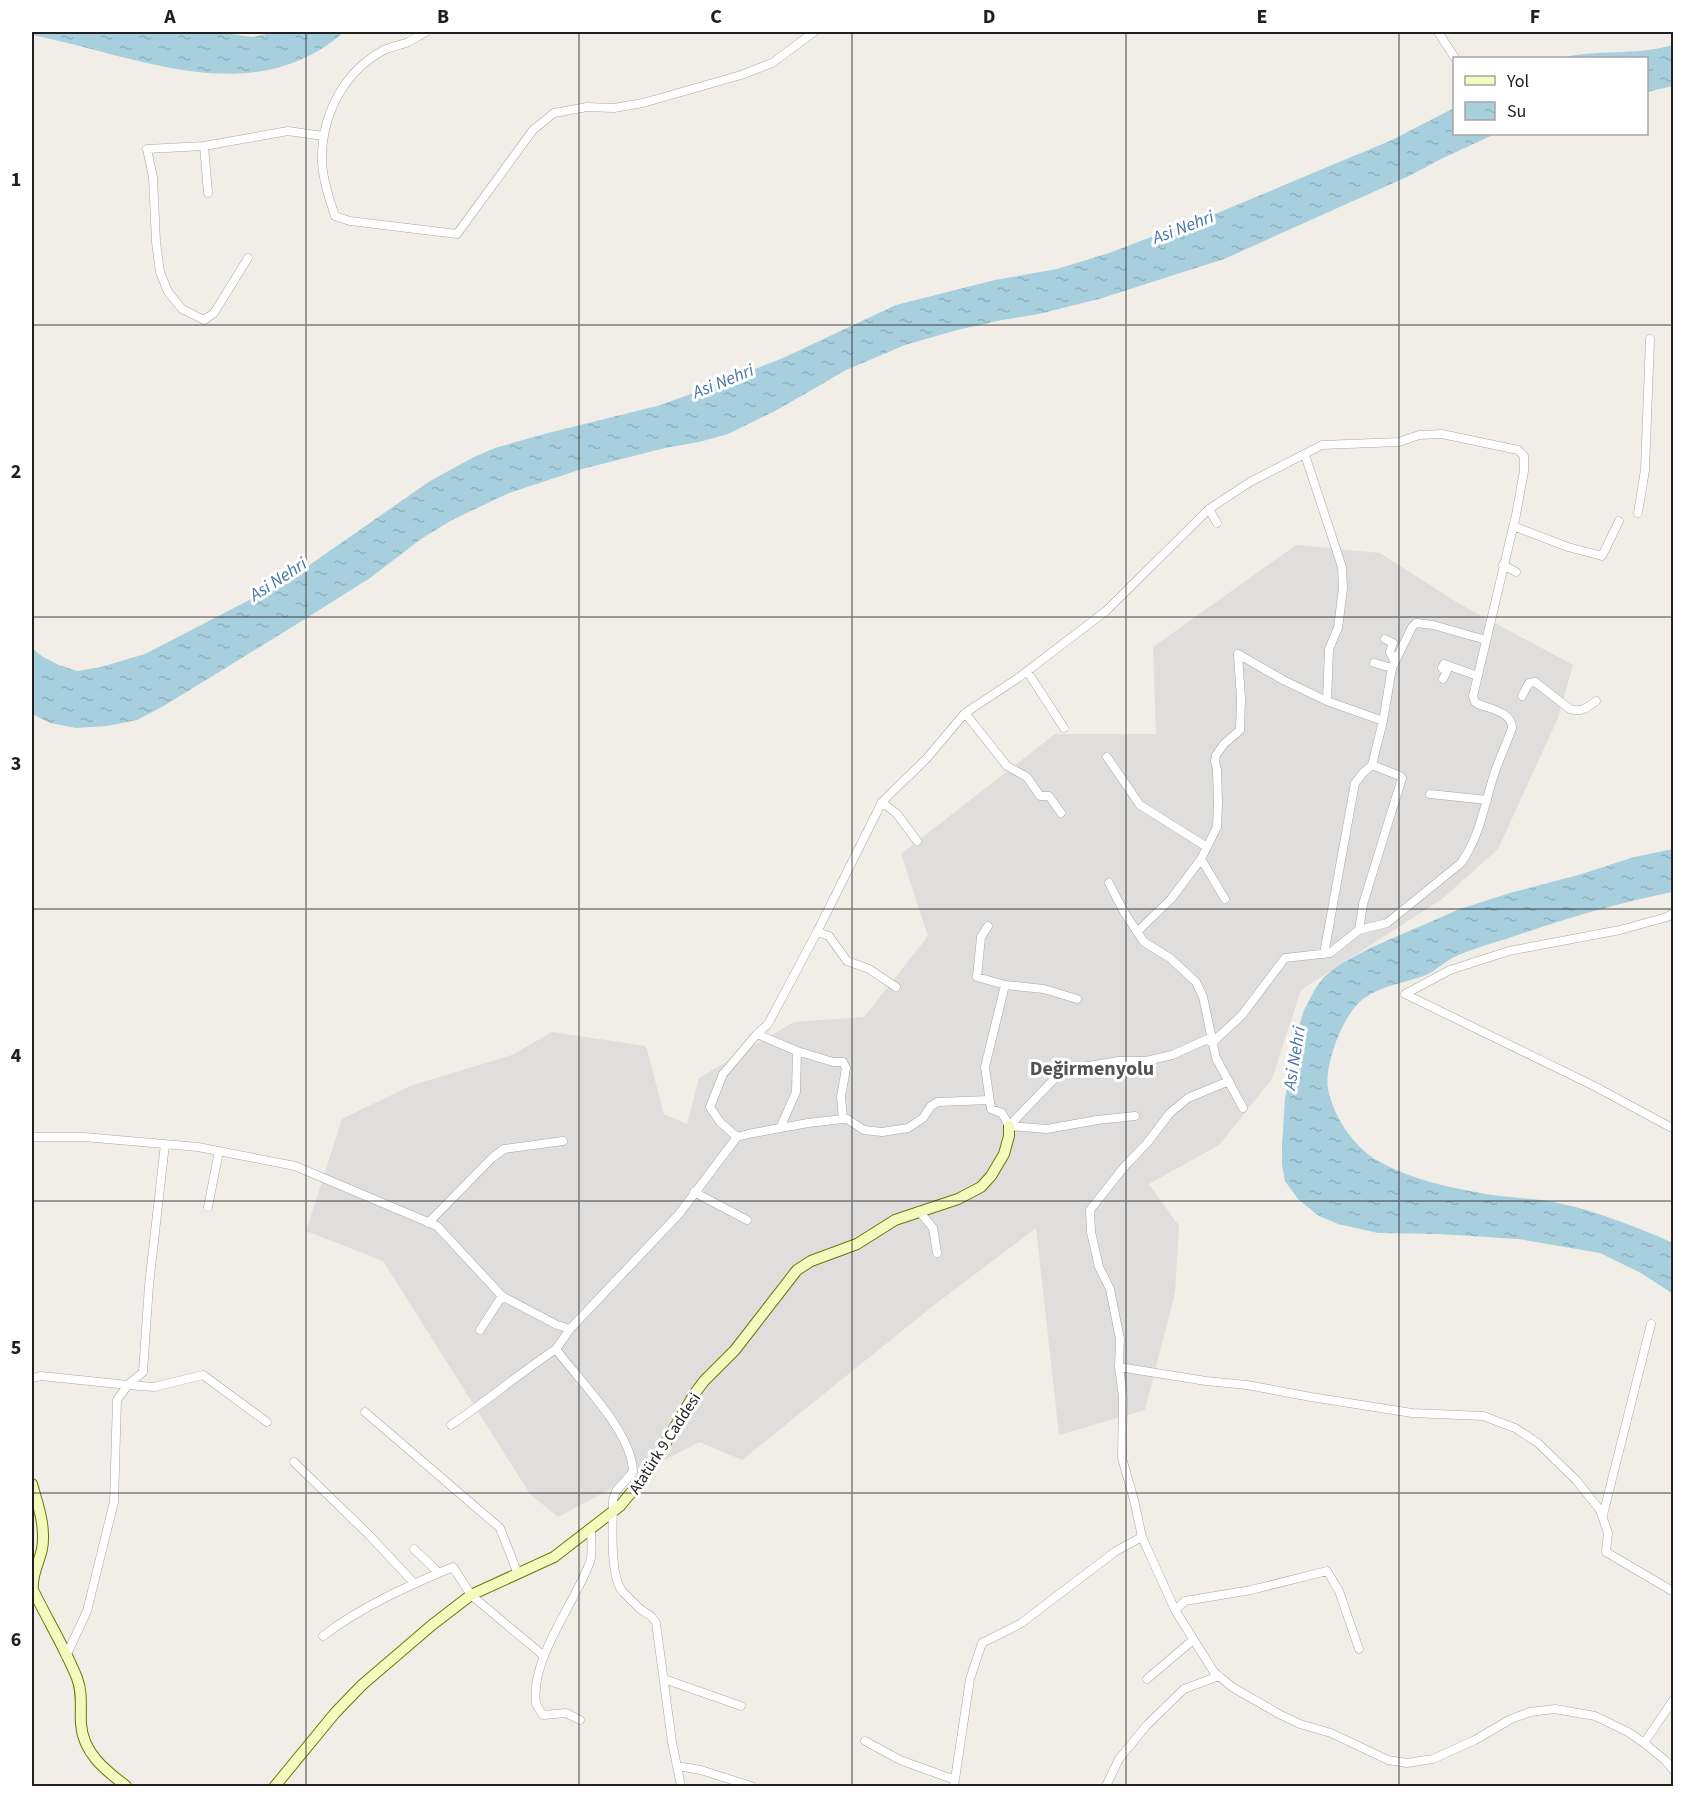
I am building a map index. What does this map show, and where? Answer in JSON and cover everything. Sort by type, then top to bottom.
[{"type":"street","points":[[426,32],[408,42],[384,50],[348,80],[336,97],[323,136],[322,164],[335,216],[351,221],[457,234],[533,130],[554,113],[587,107],[614,108],[643,104],[741,75],[772,63],[814,32]]},
{"type":"street","points":[[1438,32],[1454,57]]},
{"type":"street","points":[[248,258],[214,313],[204,320],[182,309],[168,292],[160,272],[153,177],[147,149],[204,146],[288,131],[323,136]]},
{"type":"street","points":[[204,146],[208,193]]},
{"type":"street","points":[[1638,513],[1646,470],[1650,339]]},
{"type":"street","points":[[737,1137],[720,1122],[710,1107],[723,1074],[768,1024],[882,802],[927,758],[965,713],[1027,671],[1106,611],[1209,509],[1250,482],[1322,445],[1399,442],[1419,435],[1442,434],[1518,450],[1524,456],[1525,464],[1513,526],[1473,696],[1475,702],[1503,713],[1512,724],[1467,855],[1461,863],[1387,923],[1359,930],[1330,953],[1285,958],[1242,1015],[1211,1040],[1172,1055],[1146,1061],[1119,1061],[1082,1067],[1056,1076],[1009,1126]]},
{"type":"street","points":[[1305,454],[1342,567],[1343,588],[1338,628],[1329,650],[1327,700]]},
{"type":"street","points":[[1209,509],[1217,523]]},
{"type":"street","points":[[1513,526],[1568,547],[1602,556],[1619,521]]},
{"type":"street","points":[[1503,565],[1516,572]]},
{"type":"street","points":[[1324,954],[1356,783],[1372,765],[1394,666],[1412,627],[1416,623],[1433,625],[1485,640]]},
{"type":"street","points":[[1385,639],[1393,644],[1390,651],[1394,666]]},
{"type":"street","points":[[1137,932],[1171,899],[1201,859],[1217,827],[1216,755],[1224,744],[1240,730],[1241,699],[1238,654],[1283,680],[1327,700],[1383,721]]},
{"type":"street","points":[[1374,663],[1394,666]]},
{"type":"street","points":[[1443,679],[1446,671],[1442,669],[1444,664],[1478,676]]},
{"type":"street","points":[[1027,671],[1064,728]]},
{"type":"street","points":[[1522,696],[1529,683],[1535,682],[1570,709],[1576,711],[1596,701]]},
{"type":"street","points":[[965,713],[1007,766],[1027,777],[1040,796],[1049,796],[1061,813]]},
{"type":"street","points":[[1107,757],[1140,805],[1207,847]]},
{"type":"street","points":[[1359,930],[1363,904],[1402,778],[1372,765]]},
{"type":"street","points":[[1430,794],[1487,800]]},
{"type":"street","points":[[882,802],[897,814],[917,841]]},
{"type":"street","points":[[1201,859],[1225,899]]},
{"type":"street","points":[[1109,883],[1124,912],[1144,942],[1170,958],[1196,982],[1203,997],[1216,1058],[1243,1108]]},
{"type":"street","points":[[1674,913],[1620,930],[1509,951],[1450,970],[1405,994],[1594,1086],[1674,1129]]},
{"type":"street","points":[[988,926],[981,937],[977,976],[1005,985],[1044,989],[1077,999]]},
{"type":"street","points":[[817,932],[829,936],[847,960],[869,969],[896,987]]},
{"type":"street","points":[[1005,985],[985,1067],[988,1100],[991,1108],[1002,1113],[1009,1126]]},
{"type":"street","points":[[757,1034],[797,1051],[833,1062],[843,1062],[846,1068],[841,1097],[843,1119]]},
{"type":"street","points":[[780,1128],[796,1092],[797,1051]]},
{"type":"street","points":[[1228,1082],[1188,1098],[1170,1113],[1090,1210],[1091,1232],[1099,1267],[1110,1290],[1120,1339],[1119,1367],[1123,1397],[1122,1458],[1142,1537],[1175,1610],[1193,1640],[1214,1672],[1232,1687],[1300,1724],[1331,1733],[1388,1760],[1407,1762],[1433,1759],[1475,1740],[1511,1719],[1530,1712],[1555,1709],[1595,1716],[1628,1732],[1665,1760],[1674,1771]]},
{"type":"street","points":[[451,1425],[556,1348],[570,1329],[679,1214],[737,1137],[843,1119],[847,1119],[864,1130],[882,1132],[914,1126],[923,1119],[931,1106],[938,1102],[988,1100]]},
{"type":"street","points":[[1009,1126],[1047,1129],[1135,1116]]},
{"type":"street","name":"Atatürk 9 Caddesi","points":[[281,1785],[335,1713],[402,1649],[471,1595],[554,1557],[613,1513],[631,1495],[649,1471],[695,1393],[735,1350],[796,1270],[811,1261],[858,1244],[895,1220],[973,1192],[986,1182],[1004,1154],[1010,1136],[1009,1126]]},
{"type":"street","points":[[32,1137],[84,1137],[198,1147],[295,1167],[437,1226],[502,1296],[557,1325],[570,1329]]},
{"type":"street","points":[[428,1223],[492,1158],[504,1149],[564,1141]]},
{"type":"street","points":[[66,1656],[87,1611],[114,1502],[117,1400],[128,1385],[143,1372],[149,1285],[165,1144]]},
{"type":"street","points":[[208,1207],[219,1151]]},
{"type":"street","points":[[694,1192],[747,1220]]},
{"type":"street","points":[[919,1211],[933,1228],[937,1252]]},
{"type":"street","points":[[480,1330],[502,1296]]},
{"type":"street","points":[[1603,1515],[1650,1324]]},
{"type":"street","points":[[556,1348],[624,1438],[633,1462],[633,1472],[616,1491],[613,1500],[615,1578],[620,1590],[641,1610],[652,1615],[657,1623],[672,1742],[681,1786]]},
{"type":"street","points":[[1119,1367],[1247,1385],[1412,1413],[1483,1416],[1515,1428],[1538,1443],[1576,1480],[1603,1515],[1608,1533],[1606,1552],[1674,1592]]},
{"type":"street","points":[[32,1378],[41,1376],[154,1387],[203,1375],[267,1422]]},
{"type":"street","points":[[365,1412],[500,1528],[518,1574]]},
{"type":"street","points":[[294,1462],[369,1535],[414,1583]]},
{"type":"street","points":[[32,1484],[41,1516],[43,1534],[42,1548],[32,1583],[33,1590],[78,1680],[82,1734],[87,1747],[99,1765],[126,1786]]},
{"type":"street","points":[[580,1720],[566,1713],[543,1715],[536,1705],[538,1677],[549,1642],[591,1560],[591,1530]]},
{"type":"street","points":[[865,1741],[900,1760],[955,1783],[970,1679],[982,1643],[1020,1624],[1116,1551],[1142,1537]]},
{"type":"street","points":[[414,1549],[440,1573]]},
{"type":"street","points":[[323,1636],[343,1620],[414,1583],[453,1567],[471,1595],[544,1656]]},
{"type":"street","points":[[1175,1610],[1185,1601],[1251,1590],[1327,1571],[1340,1591],[1359,1649]]},
{"type":"street","points":[[1147,1679],[1193,1640]]},
{"type":"street","points":[[1106,1786],[1119,1759],[1147,1725],[1184,1689],[1219,1676]]},
{"type":"street","points":[[664,1679],[741,1706]]},
{"type":"street","points":[[1644,1743],[1674,1699]]},
{"type":"street","points":[[677,1766],[702,1770],[751,1786]]},
{"type":"shaded area","points":[[1296,545],[1380,553],[1458,603],[1573,665],[1558,718],[1498,849],[1442,899],[1301,990],[1272,1079],[1219,1145],[1149,1184],[1179,1226],[1175,1293],[1145,1410],[1059,1435],[1036,1228],[933,1306],[742,1460],[699,1442],[558,1517],[530,1494],[383,1261],[306,1231],[342,1119],[410,1086],[512,1055],[552,1032],[646,1046],[664,1114],[687,1124],[699,1078],[794,1022],[864,1017],[928,936],[901,854],[1055,734],[1156,734],[1153,647]]},
{"type":"water","points":[[32,32],[215,32],[253,37],[277,32],[344,32],[308,56],[271,69],[232,74],[192,71],[152,64],[32,35]]},
{"type":"water","points":[[1673,45],[1673,86],[1648,92],[1648,57],[1565,57],[1574,55]]},
{"type":"water","name":"Asi Nehri","points":[[1453,109],[1453,135],[1493,135],[1409,176],[1224,259],[1099,299],[1039,314],[957,330],[905,345],[846,370],[777,410],[728,434],[582,469],[509,493],[452,520],[421,539],[370,578],[162,707],[137,720],[107,726],[76,728],[50,723],[32,714],[32,648],[43,657],[77,671],[101,667],[145,654],[288,580],[430,481],[495,448],[657,406],[691,394],[783,358],[896,305],[995,280],[1057,269],[1109,253],[1208,217],[1392,140]]},
{"type":"water","name":"Asi Nehri","points":[[1673,849],[1673,892],[1596,910],[1472,950],[1452,958],[1426,975],[1370,994],[1356,1006],[1336,1041],[1329,1067],[1328,1089],[1340,1120],[1353,1139],[1369,1155],[1390,1167],[1417,1178],[1458,1189],[1544,1200],[1576,1207],[1619,1221],[1673,1243],[1673,1294],[1641,1273],[1600,1253],[1518,1239],[1378,1233],[1338,1224],[1319,1216],[1298,1199],[1285,1181],[1282,1165],[1285,1098],[1293,1060],[1293,1047],[1304,1010],[1324,977],[1339,965],[1370,948],[1460,909],[1634,857]]},
{"type":"district","name":"Değirmenyolu","points":[[1092,1068]]}]
